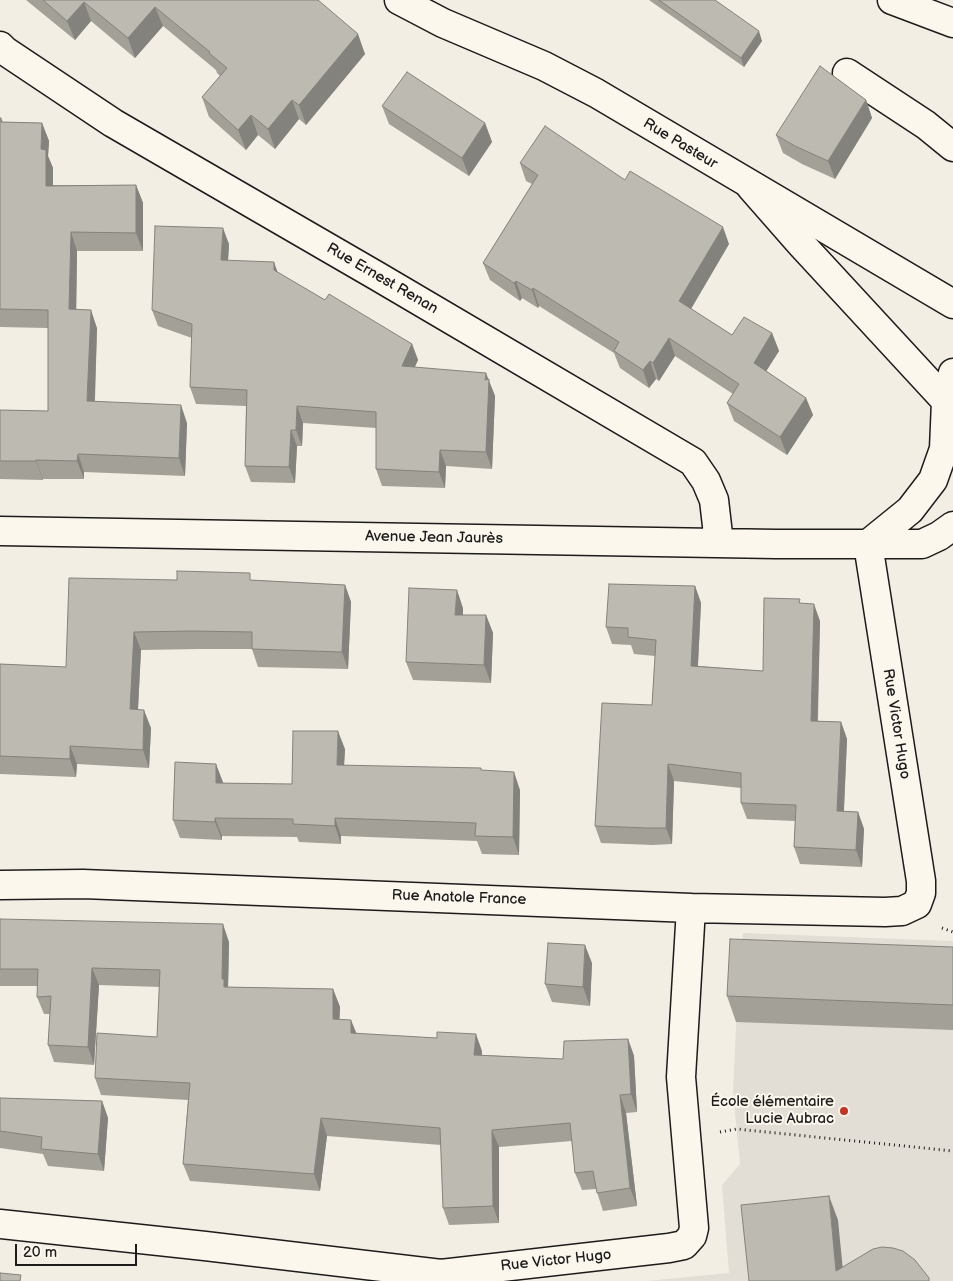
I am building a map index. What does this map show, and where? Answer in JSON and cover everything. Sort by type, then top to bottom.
[{"type":"main road","name":"Rue Pasteur","points":[[399,0],[442,23],[544,66],[596,93],[953,304]]},
{"type":"main road","points":[[892,0],[953,23]]},
{"type":"main road","name":"Rue Ernest Renan","points":[[2,50],[113,123],[693,462],[706,481],[714,500],[719,543]]},
{"type":"main road","points":[[846,73],[926,125],[953,147]]},
{"type":"main road","points":[[748,184],[946,401]]},
{"type":"main road","points":[[868,544],[910,510],[933,480],[944,449],[946,401],[953,373]]},
{"type":"main road","name":"Avenue Jean Jaurès","points":[[0,531],[719,543],[922,544],[939,536],[953,526]]},
{"type":"main road","name":"Rue Victor Hugo","points":[[868,544],[922,881],[921,893],[917,904]]},
{"type":"main road","name":"Rue Anatole France","points":[[0,885],[83,884],[691,908],[885,912],[902,911],[917,904]]},
{"type":"main road","name":"Rue Victor Hugo","points":[[0,1224],[441,1274],[669,1248],[684,1244],[692,1236],[694,1228],[681,1076],[691,908]]},
{"type":"path","points":[[686,1137],[737,1129],[953,1151]]},
{"type":"shaded area","name":"École élémentaire Lucie Aubrac","points":[[743,933],[953,941],[953,1281],[647,1281],[729,1273],[722,1185],[740,1164],[733,1092],[739,965]]},
{"type":"building","points":[[43,0],[318,0],[358,34],[299,105],[292,100],[268,129],[251,115],[238,130],[202,97],[227,68],[155,7],[128,38],[84,2],[67,21]]},
{"type":"building","points":[[659,0],[715,0],[759,31],[741,58]]},
{"type":"building","points":[[820,66],[866,100],[828,161],[776,135]]},
{"type":"building","points":[[407,72],[485,123],[462,158],[382,106]]},
{"type":"building","points":[[0,118],[1,122],[42,123],[41,149],[46,150],[46,186],[136,185],[136,233],[71,232],[69,309],[91,310],[87,401],[181,405],[179,458],[78,454],[77,461],[0,461],[0,410],[48,411],[48,310],[0,309]]},
{"type":"building","points":[[545,126],[625,180],[630,171],[723,227],[679,301],[732,335],[744,317],[772,333],[754,363],[806,398],[780,437],[727,403],[739,384],[669,338],[653,363],[650,361],[643,370],[614,351],[619,342],[533,288],[532,290],[516,281],[514,283],[483,263],[538,175],[520,163]]},
{"type":"building","points":[[155,226],[223,228],[221,260],[274,262],[274,270],[325,300],[329,294],[412,344],[402,366],[486,373],[485,380],[489,379],[486,452],[440,450],[439,472],[376,469],[376,412],[297,406],[296,430],[291,430],[289,467],[245,466],[247,390],[190,387],[192,324],[152,310]]},
{"type":"building","points":[[177,571],[250,573],[250,580],[345,585],[342,652],[252,649],[252,632],[134,632],[130,709],[144,710],[143,750],[70,746],[70,759],[0,756],[0,664],[66,667],[69,578],[177,580]]},
{"type":"building","points":[[609,584],[695,586],[691,666],[763,671],[764,598],[800,599],[799,603],[814,604],[811,721],[841,722],[837,811],[858,812],[856,850],[794,847],[796,805],[741,803],[741,773],[668,764],[666,828],[595,826],[602,703],[652,705],[656,640],[628,637],[628,628],[606,627]]},
{"type":"building","points":[[409,588],[457,590],[455,615],[486,615],[484,665],[406,662]]},
{"type":"building","points":[[293,731],[338,731],[337,765],[481,768],[481,770],[514,772],[513,837],[475,836],[476,823],[335,818],[335,826],[293,824],[293,819],[215,818],[215,822],[173,820],[175,762],[216,764],[216,783],[292,784]]},
{"type":"building","points":[[0,919],[223,924],[222,979],[224,979],[224,987],[333,989],[333,1019],[351,1020],[351,1033],[437,1038],[437,1032],[476,1034],[474,1055],[563,1059],[564,1041],[628,1039],[631,1094],[620,1095],[630,1188],[597,1193],[593,1171],[575,1173],[570,1123],[492,1130],[493,1206],[443,1208],[440,1128],[321,1118],[314,1174],[183,1164],[190,1083],[95,1078],[97,1033],[157,1037],[160,970],[92,968],[88,1047],[48,1045],[51,996],[37,997],[38,969],[0,969]]},
{"type":"building","points":[[730,939],[953,947],[953,1005],[727,996]]},
{"type":"building","points":[[548,943],[585,945],[583,987],[545,984]]},
{"type":"building","points":[[0,1098],[102,1101],[98,1154],[41,1149],[42,1137],[0,1131]]},
{"type":"building","points":[[829,1196],[836,1271],[873,1249],[882,1247],[893,1248],[903,1251],[915,1260],[929,1278],[929,1281],[749,1281],[741,1205]]},
{"type":"building","points":[[0,1273],[21,1275],[20,1281],[0,1281]]},
{"type":"place","name":"École élémentaire Lucie Aubrac","points":[[844,1111]]}]
